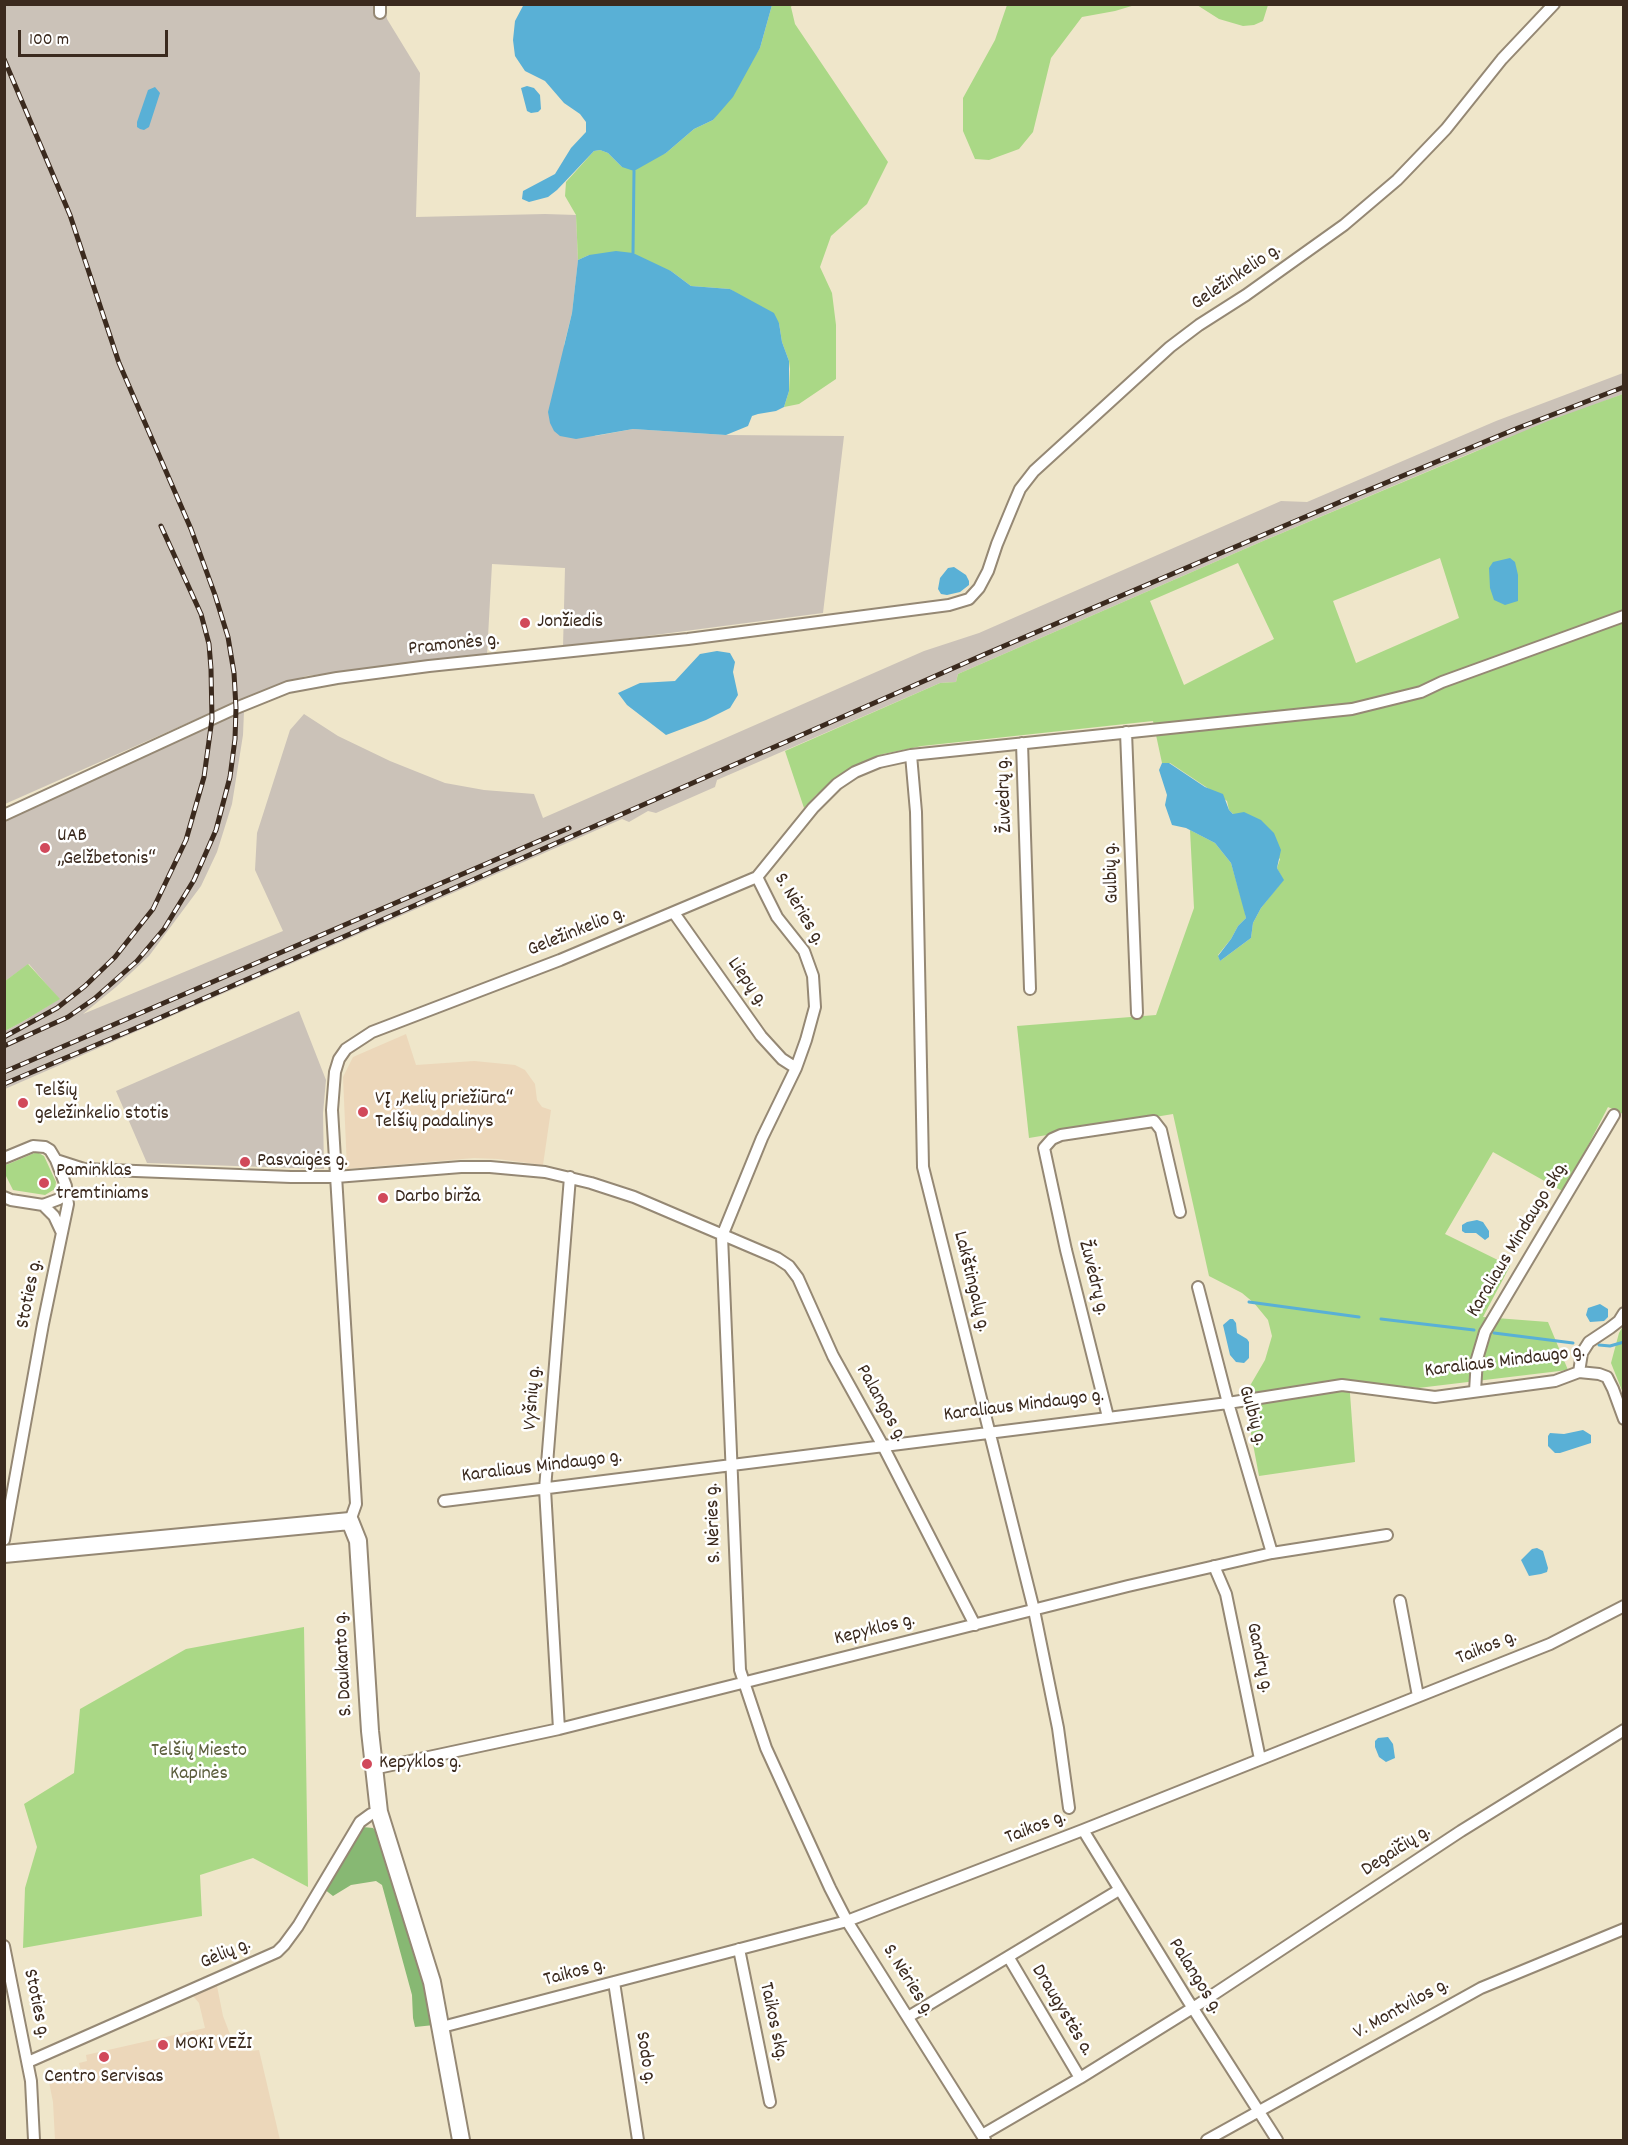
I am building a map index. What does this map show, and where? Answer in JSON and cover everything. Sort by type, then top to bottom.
[{"type":"main road","points":[[4,1554],[350,1521]]},
{"type":"main road","name":"S. Daukanto g.","points":[[350,1521],[358,1541],[373,1769],[379,1812],[432,1982],[461,2140]]},
{"type":"street","name":"Geležinkelio g.","points":[[969,599],[979,588],[988,571],[1020,489],[1034,471],[1170,347],[1344,225],[1398,180],[1446,129],[1502,59],[1554,4]]},
{"type":"street","name":"Pramonės g.","points":[[4,814],[236,708],[288,687],[429,666],[688,639],[949,605],[969,599]]},
{"type":"street","name":"Geležinkelio g.","points":[[336,1177],[332,1110],[334,1084],[339,1059],[346,1049],[372,1032],[560,960],[757,877],[813,808],[837,784],[855,772],[879,762],[911,755],[1361,707],[1421,692],[1442,682],[1623,616]]},
{"type":"street","name":"Gulbių g.","points":[[1126,732],[1137,1013]]},
{"type":"street","name":"Žuvėdrų g.","points":[[1022,743],[1030,989]]},
{"type":"street","name":"Lakštingalų g.","points":[[911,755],[916,812],[923,1167],[1034,1610],[1058,1728],[1069,1808]]},
{"type":"street","name":"S. Nėries g.","points":[[757,877],[777,917],[804,951],[813,976],[815,1007],[807,1040],[796,1068],[762,1138],[722,1236],[738,1654],[743,1682],[766,1748],[820,1868],[847,1921],[983,2138]]},
{"type":"street","name":"Liepų g.","points":[[674,913],[761,1036],[782,1059],[796,1068]]},
{"type":"street","name":"Karaliaus Mindaugo skg.","points":[[1475,1391],[1478,1353],[1485,1332],[1614,1115]]},
{"type":"street","name":"Žuvėdrų g.","points":[[1108,1417],[1066,1250],[1044,1148],[1052,1139],[1061,1135],[1154,1121],[1161,1130],[1180,1212]]},
{"type":"street","points":[[4,1158],[33,1146],[50,1150],[66,1189]]},
{"type":"street","points":[[56,1160],[84,1169],[336,1177],[461,1167],[522,1169],[570,1177],[634,1197],[722,1236]]},
{"type":"street","points":[[7,1200],[43,1204],[59,1199],[78,1173],[84,1169]]},
{"type":"street","name":"S. Daukanto g.","points":[[336,1177],[356,1504],[350,1521]]},
{"type":"street","name":"Vyšnių g.","points":[[560,1729],[545,1490],[570,1177]]},
{"type":"street","name":"Stoties g.","points":[[4,1540],[61,1231],[68,1204],[66,1189]]},
{"type":"street","points":[[43,1204],[54,1216],[61,1231]]},
{"type":"street","name":"Palangos g.","points":[[722,1236],[777,1258],[794,1272],[833,1356],[883,1446],[975,1625]]},
{"type":"street","name":"Gulbių g.","points":[[1198,1287],[1228,1403],[1272,1553]]},
{"type":"street","points":[[1579,1372],[1582,1353],[1589,1342],[1619,1321],[1623,1313]]},
{"type":"street","name":"Karaliaus Mindaugo g.","points":[[444,1501],[1228,1403],[1342,1385],[1435,1396],[1555,1381],[1579,1372],[1599,1374],[1607,1377],[1623,1419]]},
{"type":"street","name":"Kepyklos g.","points":[[373,1769],[560,1729],[1214,1566],[1272,1553],[1387,1534]]},
{"type":"street","name":"Gandrų g.","points":[[1214,1566],[1226,1594],[1260,1759]]},
{"type":"street","points":[[1400,1601],[1418,1696]]},
{"type":"street","name":"Taikos g.","points":[[442,2028],[847,1921],[1083,1830],[1550,1644],[1623,1606]]},
{"type":"street","name":"Degaičių g.","points":[[1080,2078],[1192,2008],[1461,1831],[1623,1730]]},
{"type":"street","name":"Gėlių g.","points":[[28,2062],[277,1952],[298,1926],[360,1822],[371,1814],[379,1812]]},
{"type":"street","name":"Palangos g.","points":[[1083,1830],[1192,2008],[1277,2140]]},
{"type":"street","points":[[908,2017],[1119,1890]]},
{"type":"street","name":"V. Montvilos g.","points":[[1207,2140],[1481,1988],[1623,1929]]},
{"type":"street","name":"Stoties g.","points":[[4,1946],[33,2091],[34,2140]]},
{"type":"street","name":"Taikos skg.","points":[[739,1949],[770,2102]]},
{"type":"street","name":"Draugystės a.","points":[[983,2138],[1080,2078],[1009,1958]]},
{"type":"street","name":"Sodo g.","points":[[614,1982],[638,2140]]},
{"type":"shaded area","points":[[5,5],[384,5],[387,19],[420,73],[416,217],[576,215],[578,260],[572,313],[564,345],[595,436],[633,429],[726,435],[844,436],[823,613],[563,647],[565,568],[492,564],[487,655],[306,676],[253,695],[5,804]]},
{"type":"shaded area","points":[[1623,373],[1623,394],[1471,453],[1263,541],[958,674],[956,682],[940,683],[717,780],[715,787],[656,813],[648,811],[629,822],[622,819],[5,1089],[5,1031],[59,999],[29,964],[5,981],[4,819],[244,711],[243,735],[232,804],[217,852],[201,886],[149,956],[83,1014],[283,931],[255,870],[257,833],[290,730],[304,714],[338,736],[390,761],[445,783],[484,790],[534,794],[543,818],[924,651],[979,633],[1281,501],[1307,502],[1496,421]]},
{"type":"shaded area","points":[[299,1011],[326,1080],[323,1113],[324,1169],[147,1163],[116,1091]]},
{"type":"shaded area","points":[[406,1034],[416,1065],[474,1061],[515,1065],[525,1070],[535,1084],[537,1100],[542,1107],[551,1110],[543,1165],[474,1158],[347,1169],[343,1077],[353,1057]]},
{"type":"shaded area","points":[[217,1986],[223,2016],[233,2042],[240,2049],[259,2050],[280,2140],[55,2140],[53,2102],[49,2082],[82,2075],[79,2063],[87,2061],[86,2055],[205,2028],[199,2003],[193,1996]]},
{"type":"green space","points":[[772,5],[792,5],[795,24],[888,162],[867,204],[831,236],[820,267],[832,293],[836,325],[836,379],[799,404],[784,407],[789,391],[790,369],[779,323],[730,289],[691,286],[671,271],[589,255],[578,260],[576,215],[565,196],[566,182],[594,151],[600,150],[608,153],[622,167],[666,153],[694,129],[713,120],[760,48]]},
{"type":"green space","points":[[1007,5],[1135,5],[1082,17],[1051,58],[1033,132],[1019,149],[989,160],[975,159],[963,131],[963,98],[995,40]]},
{"type":"green space","points":[[1197,5],[1268,5],[1263,21],[1243,26],[1219,19]]},
{"type":"green space","points":[[1623,394],[1623,1114],[1608,1107],[1564,1192],[1493,1152],[1445,1234],[1510,1266],[1483,1317],[1548,1322],[1568,1370],[1418,1388],[1349,1380],[1355,1462],[1259,1476],[1244,1396],[1265,1360],[1272,1336],[1268,1320],[1254,1303],[1242,1293],[1209,1276],[1173,1114],[1029,1138],[1017,1026],[1156,1015],[1194,908],[1190,830],[1215,843],[1231,863],[1244,908],[1246,918],[1218,955],[1220,961],[1251,938],[1253,923],[1261,908],[1283,880],[1277,868],[1280,859],[1229,810],[1227,801],[1170,763],[1162,763],[1153,721],[922,746],[883,754],[850,769],[816,795],[804,808],[785,751],[940,683],[956,682],[958,674],[1263,541],[1548,421]],"holes":[[[1440,558],[1459,618],[1356,663],[1333,601]],[[1238,563],[1274,639],[1184,685],[1150,601]]]},
{"type":"green space","points":[[28,964],[60,999],[5,1031],[5,981]]},
{"type":"green space","points":[[37,1152],[44,1156],[56,1182],[55,1189],[45,1195],[13,1190],[5,1174],[6,1165]]},
{"type":"green space","points":[[1623,1326],[1623,1393],[1611,1363]]},
{"type":"green space","name":"Telšių Miesto Kapinės","points":[[304,1627],[308,1887],[253,1858],[200,1875],[202,1916],[23,1948],[25,1888],[37,1847],[24,1804],[74,1773],[80,1709],[186,1649]]},
{"type":"green space","points":[[363,1827],[373,1828],[376,1832],[422,1971],[434,2025],[415,2027],[412,1995],[382,1885],[376,1881],[351,1885],[333,1896],[324,1889]]},
{"type":"water","points":[[524,4],[772,5],[760,48],[733,97],[713,120],[694,129],[666,153],[634,171],[622,167],[608,153],[600,150],[594,151],[557,190],[548,197],[529,202],[522,199],[523,191],[555,174],[571,148],[586,132],[586,122],[580,114],[564,103],[545,81],[525,71],[515,56],[513,40],[515,21]]},
{"type":"water","points":[[527,86],[534,88],[540,95],[541,109],[538,112],[527,111],[521,88]]},
{"type":"water","points":[[155,87],[160,93],[149,127],[144,130],[140,129],[137,127],[137,122],[148,90]]},
{"type":"water","points":[[616,251],[633,253],[671,271],[691,286],[730,289],[774,313],[789,361],[789,391],[784,407],[752,416],[748,426],[726,435],[633,429],[576,439],[560,436],[554,431],[548,412],[572,313],[578,260],[589,255]]},
{"type":"water","points":[[1510,558],[1515,562],[1518,575],[1518,601],[1505,605],[1494,600],[1490,588],[1489,568],[1493,562]]},
{"type":"water","points":[[954,567],[966,575],[969,585],[960,592],[941,594],[938,589],[940,578],[948,568]]},
{"type":"water","points":[[717,651],[730,653],[735,662],[733,672],[738,695],[730,708],[706,720],[666,735],[627,705],[618,693],[640,683],[675,681],[700,654]]},
{"type":"water","points":[[1162,763],[1169,763],[1205,787],[1223,794],[1233,814],[1244,812],[1261,820],[1274,833],[1281,850],[1277,868],[1284,880],[1261,908],[1253,923],[1251,938],[1220,961],[1218,956],[1246,918],[1231,863],[1215,843],[1186,828],[1172,825],[1165,805],[1167,795],[1159,770]]},
{"type":"water","points":[[1477,1220],[1483,1222],[1489,1231],[1489,1237],[1485,1240],[1476,1233],[1462,1231],[1462,1225]]},
{"type":"water","points":[[1600,1304],[1608,1309],[1608,1317],[1604,1321],[1590,1322],[1586,1315],[1588,1308]]},
{"type":"water","points":[[1230,1319],[1236,1323],[1237,1333],[1249,1342],[1249,1358],[1244,1363],[1236,1362],[1230,1355],[1223,1325]]},
{"type":"water","points":[[1583,1430],[1591,1435],[1591,1443],[1560,1453],[1555,1453],[1548,1446],[1550,1433],[1564,1434]]},
{"type":"water","points":[[1537,1548],[1543,1551],[1547,1572],[1529,1576],[1521,1560],[1532,1549]]},
{"type":"water","points":[[1388,1737],[1393,1744],[1395,1758],[1386,1762],[1379,1757],[1375,1741],[1378,1738]]},
{"type":"waterway","points":[[633,253],[634,171]]},
{"type":"waterway","points":[[1249,1302],[1359,1317]]},
{"type":"waterway","points":[[1381,1319],[1474,1330]]},
{"type":"waterway","points":[[1494,1333],[1573,1343]]},
{"type":"waterway","points":[[1599,1345],[1610,1346],[1624,1342]]},
{"type":"railway","points":[[4,59],[70,215],[119,363],[191,529],[215,595],[228,637],[234,673],[236,708],[230,777],[216,830],[194,880],[164,929],[137,961],[94,999],[68,1017],[4,1046]]},
{"type":"railway","points":[[4,1084],[148,1023],[983,655],[1354,496],[1624,387]]},
{"type":"railway","points":[[4,1037],[57,1008],[85,986],[115,957],[153,909],[186,840],[204,777],[212,719],[211,669],[209,644],[201,614],[161,526]]},
{"type":"railway","points":[[4,1072],[569,828]]},
{"type":"place","name":"Jonžiedis","points":[[525,623]]},
{"type":"place","name":"UAB „Gelžbetonis“","points":[[45,848]]},
{"type":"place","name":"Telšių geležinkelio stotis","points":[[23,1103]]},
{"type":"place","name":"VĮ „Kelių priežiūra“ Telšių padalinys","points":[[363,1112]]},
{"type":"place","name":"Pasvaigės g.","points":[[245,1162]]},
{"type":"place","name":"Paminklas tremtiniams","points":[[44,1183]]},
{"type":"place","name":"Darbo birža","points":[[383,1198]]},
{"type":"place","name":"Kepyklos g.","points":[[367,1764]]},
{"type":"place","name":"MOKI VEŽI","points":[[163,2045]]},
{"type":"place","name":"Centro Servisas","points":[[104,2057]]}]
